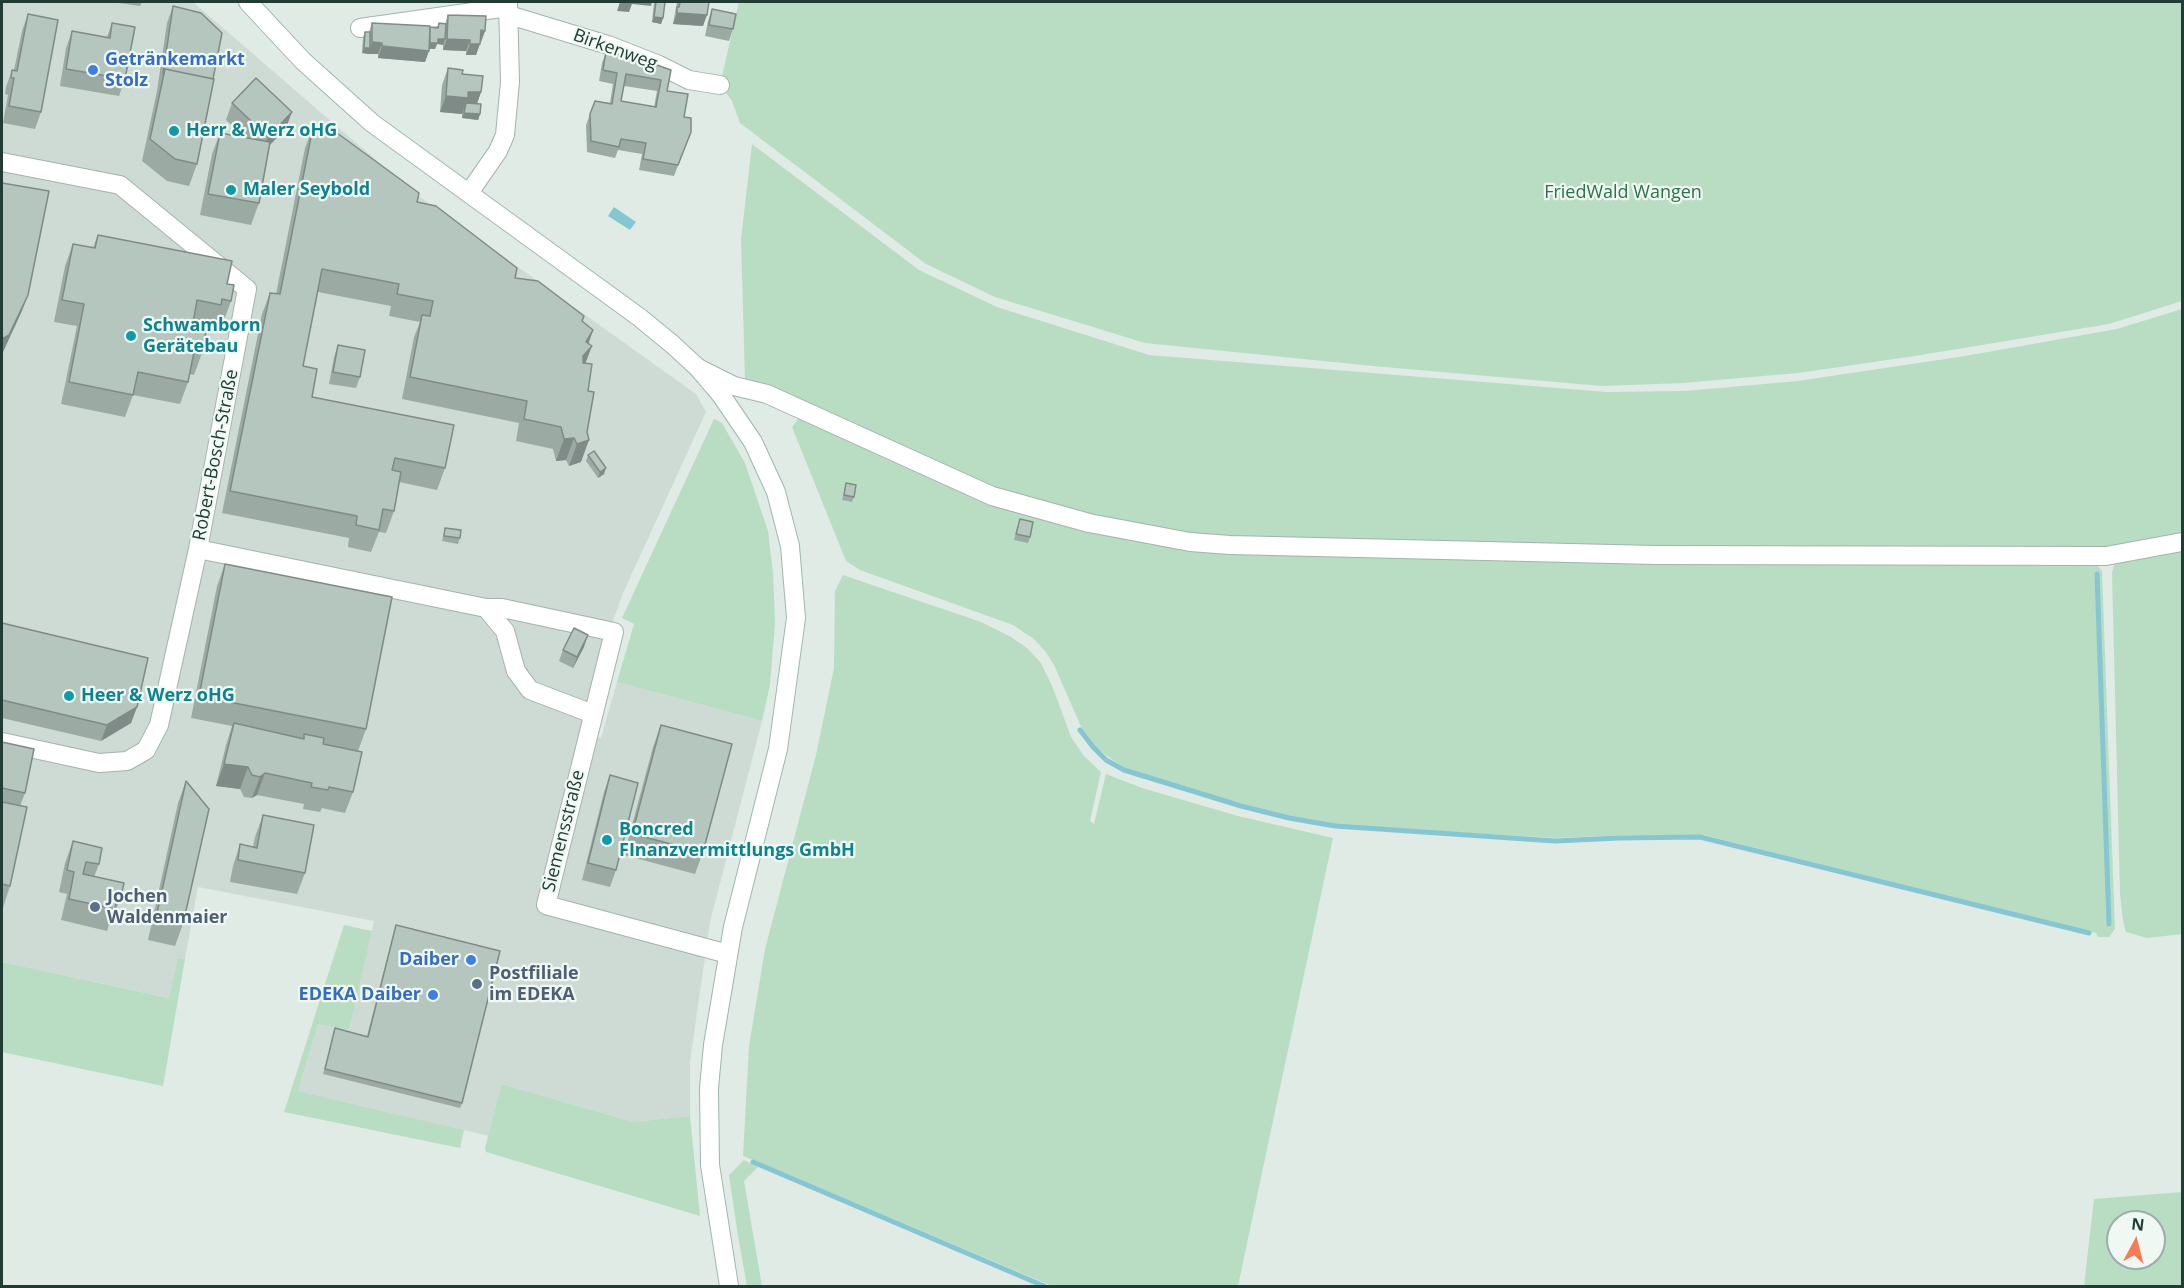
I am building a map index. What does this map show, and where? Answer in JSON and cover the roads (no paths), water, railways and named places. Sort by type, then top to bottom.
[{"type":"street","points":[[248,2],[303,61],[372,123],[639,317],[698,368],[721,395],[753,442],[776,492],[790,546],[796,618],[778,749],[728,954],[713,1045],[709,1088],[710,1166],[729,1287]]},
{"type":"street","points":[[360,28],[508,8],[510,81],[505,135],[498,151],[469,194]]},
{"type":"street","name":"Birkenweg","points":[[508,8],[659,65],[688,80],[720,85]]},
{"type":"street","name":"Robert-Bosch-Straße","points":[[2,162],[120,185],[248,289],[198,549],[159,725],[146,750],[127,761],[99,763],[2,742]]},
{"type":"street","points":[[698,368],[734,386],[767,394],[992,496],[1089,523],[1190,542],[1230,545],[1655,555],[2106,556],[2182,542]]},
{"type":"street","name":"Siemensstraße","points":[[198,549],[614,632],[546,905],[728,954]]},
{"type":"street","points":[[486,608],[505,631],[516,671],[530,690],[593,714]]},
{"type":"water","points":[[614,207],[636,222],[630,230],[608,216]]},
{"type":"waterway","points":[[2097,574],[2109,924]]},
{"type":"waterway","points":[[1080,730],[1106,760],[1124,770],[1241,806],[1289,818],[1335,826],[1555,841],[1700,837],[2089,933]]},
{"type":"waterway","points":[[753,1162],[1044,1286]]},
{"type":"place","name":"Getränkemarkt Stolz","points":[[93,70]]},
{"type":"place","name":"Herr & Werz oHG","points":[[174,131]]},
{"type":"place","name":"Maler Seybold","points":[[231,190]]},
{"type":"place","name":"Schwamborn Gerätebau","points":[[131,336]]},
{"type":"place","name":"Heer & Werz oHG","points":[[69,696]]},
{"type":"place","name":"Boncred FInanzvermittlungs GmbH","points":[[607,840]]},
{"type":"place","name":"Jochen Waldenmaier","points":[[95,907]]},
{"type":"place","name":"Daiber","points":[[471,960]]},
{"type":"place","name":"Postfiliale im EDEKA","points":[[477,984]]},
{"type":"place","name":"EDEKA Daiber","points":[[433,995]]},
{"type":"park label","name":"FriedWald Wangen","points":[[1623,193]]}]
